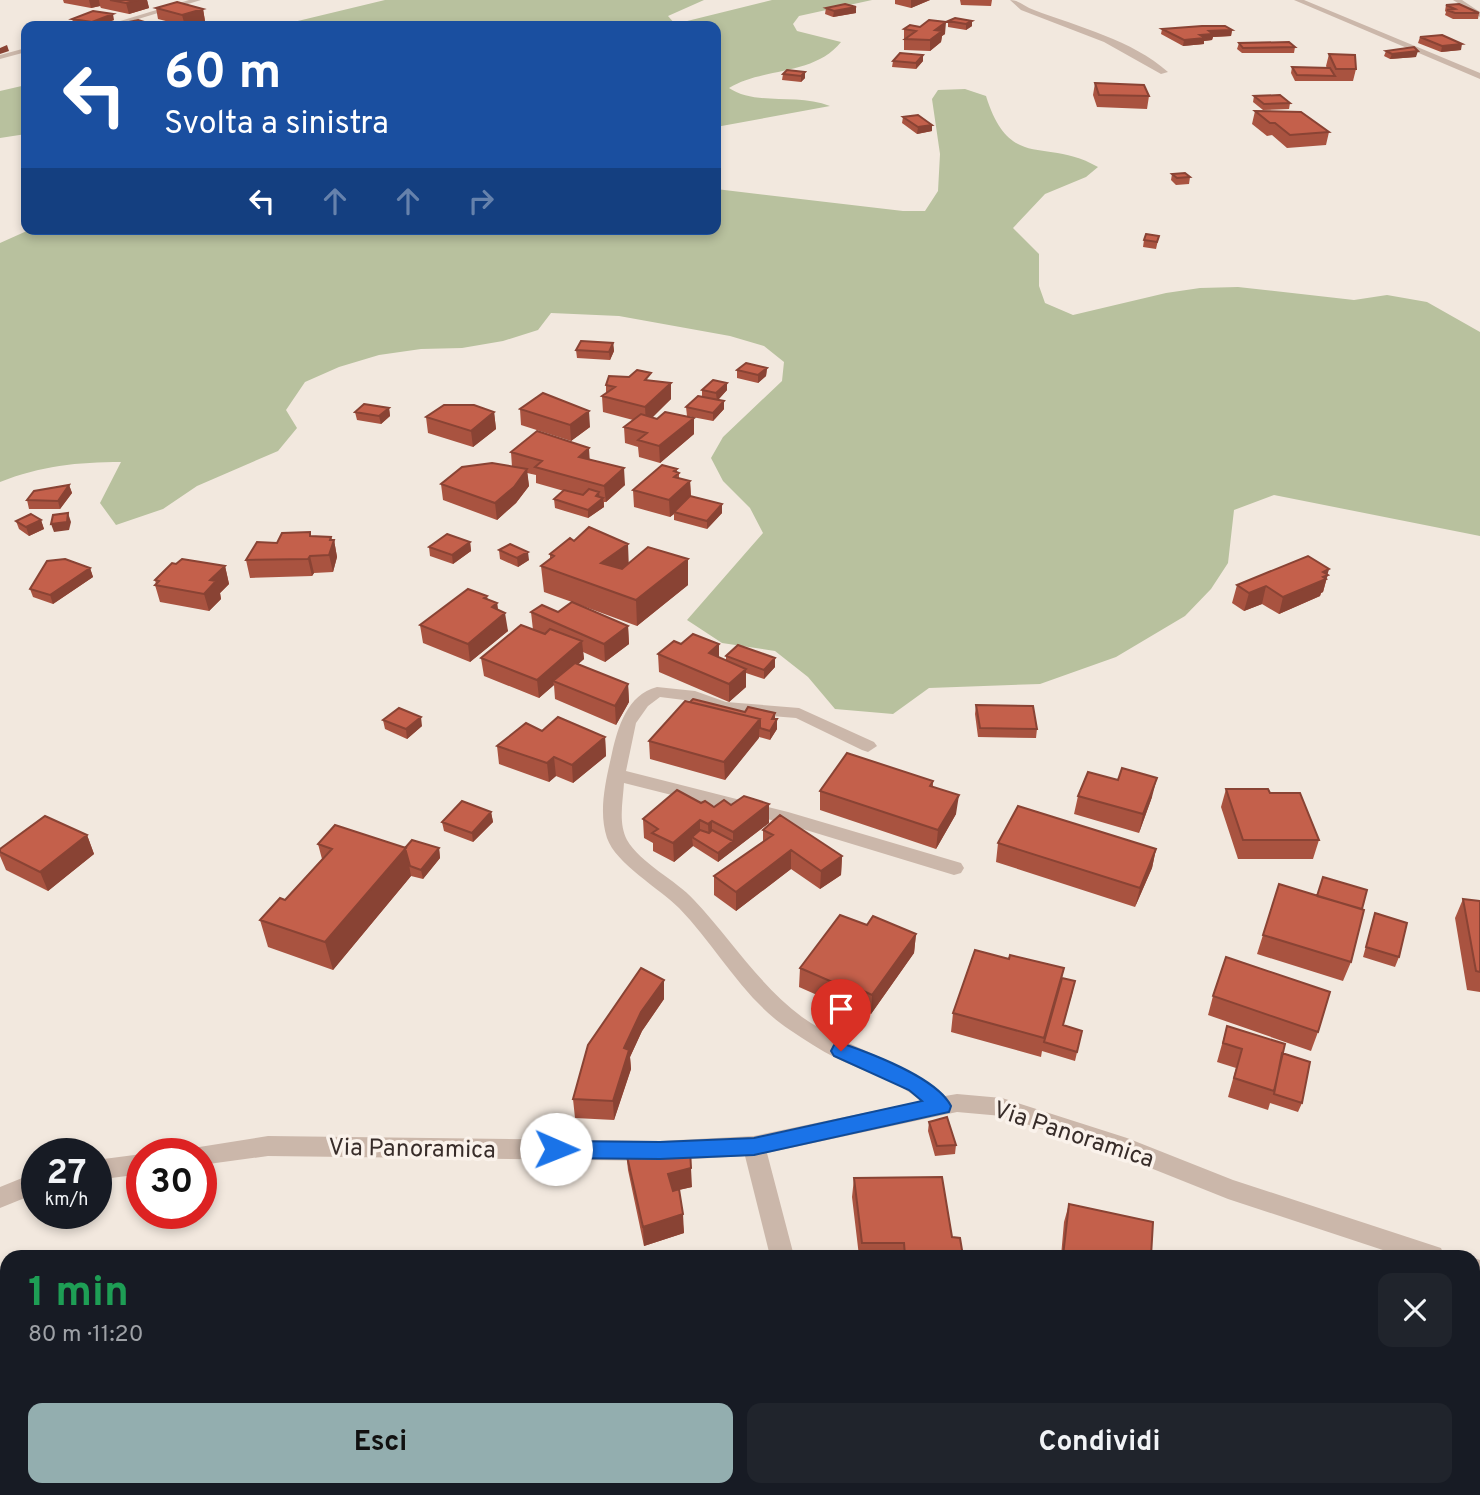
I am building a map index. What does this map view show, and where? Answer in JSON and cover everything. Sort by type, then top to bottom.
[{"type":"street","points":[[125,21],[197,0]]},
{"type":"street","points":[[1014,0],[1016,5],[1034,13],[1093,32],[1164,72]]},
{"type":"street","points":[[1298,0],[1480,76]]},
{"type":"street","points":[[1463,1],[1480,15]]},
{"type":"street","points":[[0,57],[21,51]]},
{"type":"street","points":[[868,746],[799,713],[724,706],[695,696],[657,692],[642,702],[627,723],[616,775],[612,820],[617,840],[626,852],[685,903],[755,986],[811,1035],[916,1084],[941,1106]]},
{"type":"street","points":[[616,775],[727,801],[954,868]]},
{"type":"street","name":"Via Panoramica","points":[[217,1153],[268,1146],[660,1151],[754,1146],[957,1103],[1002,1107],[1119,1145],[1228,1189],[1414,1250]]},
{"type":"street","points":[[754,1146],[780,1250]]},
{"type":"street","points":[[0,1198],[21,1189]]},
{"type":"green space","points":[[385,0],[704,0],[668,16],[672,21],[298,21]]},
{"type":"green space","points":[[772,0],[872,0],[799,16],[793,24],[797,31],[841,42],[817,61],[742,81],[729,88],[751,97],[804,100],[830,106],[721,126],[721,21],[687,21]]},
{"type":"green space","points":[[21,86],[21,135],[0,138],[0,91]]},
{"type":"green space","points":[[965,89],[986,96],[1006,135],[1018,144],[1079,158],[1098,167],[1086,177],[1045,194],[1013,228],[1039,254],[1039,286],[1045,303],[1073,315],[1166,293],[1200,288],[1238,287],[1354,300],[1387,295],[1427,302],[1480,332],[1480,536],[1274,495],[1234,510],[1228,563],[1211,589],[1185,616],[1116,657],[1040,684],[929,688],[893,714],[835,709],[808,677],[775,651],[722,643],[687,620],[763,533],[750,508],[723,481],[711,458],[723,437],[782,381],[784,362],[764,346],[730,336],[619,316],[551,313],[538,330],[503,341],[462,348],[421,349],[379,355],[339,367],[305,382],[286,410],[297,428],[278,451],[197,486],[163,509],[116,525],[100,503],[121,462],[59,466],[0,482],[0,243],[21,234],[721,235],[721,190],[903,211],[925,211],[938,191],[940,154],[932,99],[938,90]]},
{"type":"building","points":[[110,0],[138,0],[126,3]]},
{"type":"building","points":[[177,2],[203,9],[182,15],[156,8]]},
{"type":"building","points":[[845,4],[856,7],[834,11],[826,8]]},
{"type":"building","points":[[1459,4],[1479,13],[1455,13],[1447,10],[1455,9],[1446,5]]},
{"type":"building","points":[[93,11],[113,14],[95,21],[72,19]]},
{"type":"building","points":[[955,18],[972,21],[966,24],[948,21]]},
{"type":"building","points":[[929,20],[946,22],[935,30],[942,31],[930,40],[905,39],[916,31],[904,29],[910,25],[920,27]]},
{"type":"building","points":[[1225,26],[1232,30],[1209,31],[1213,34],[1200,35],[1205,38],[1184,40],[1162,29]]},
{"type":"building","points":[[1442,35],[1462,44],[1442,46],[1420,37]]},
{"type":"building","points":[[1289,42],[1295,47],[1243,48],[1239,43]]},
{"type":"building","points":[[1414,47],[1418,51],[1392,54],[1386,51]]},
{"type":"building","points":[[900,53],[923,55],[916,63],[893,61]]},
{"type":"building","points":[[1329,54],[1355,55],[1356,69],[1336,69]]},
{"type":"building","points":[[1292,67],[1330,68],[1335,76],[1297,75]]},
{"type":"building","points":[[787,70],[805,72],[801,76],[783,74]]},
{"type":"building","points":[[1095,83],[1144,85],[1149,96],[1099,95]]},
{"type":"building","points":[[1280,95],[1290,103],[1264,104],[1254,96]]},
{"type":"building","points":[[1255,111],[1301,112],[1329,132],[1290,135]]},
{"type":"building","points":[[918,115],[932,125],[918,127],[903,117]]},
{"type":"building","points":[[1185,173],[1190,177],[1177,178],[1172,174]]},
{"type":"building","points":[[1146,234],[1159,236],[1157,242],[1144,240]]},
{"type":"building","points":[[581,341],[613,343],[609,352],[576,350]]},
{"type":"building","points":[[746,363],[767,368],[758,375],[737,370]]},
{"type":"building","points":[[637,370],[651,373],[645,380],[671,383],[645,407],[602,396],[615,387],[606,385],[609,376],[629,377]]},
{"type":"building","points":[[713,380],[727,383],[716,393],[702,390]]},
{"type":"building","points":[[543,393],[589,411],[570,425],[520,409]]},
{"type":"building","points":[[698,396],[724,401],[713,413],[686,407]]},
{"type":"building","points":[[364,404],[389,408],[379,416],[355,412]]},
{"type":"building","points":[[444,405],[474,405],[494,412],[471,431],[426,417]]},
{"type":"building","points":[[665,412],[694,418],[659,446],[638,440],[647,433],[624,427],[641,414],[657,419]]},
{"type":"building","points":[[537,431],[589,448],[579,457],[624,468],[604,486],[535,467],[542,461],[511,452]]},
{"type":"building","points":[[492,463],[527,469],[514,487],[495,503],[441,484],[462,467]]},
{"type":"building","points":[[662,465],[677,469],[674,471],[679,473],[674,477],[690,481],[669,500],[633,490]]},
{"type":"building","points":[[69,485],[58,501],[27,500],[34,491]]},
{"type":"building","points":[[589,489],[599,492],[596,496],[603,498],[588,510],[554,499],[564,490],[583,495]]},
{"type":"building","points":[[690,496],[722,504],[707,521],[674,512]]},
{"type":"building","points":[[68,513],[67,522],[51,524],[53,515]]},
{"type":"building","points":[[31,514],[41,520],[26,527],[16,521]]},
{"type":"building","points":[[589,527],[628,544],[601,563],[622,569],[648,547],[688,559],[636,600],[541,566],[554,556],[550,554],[570,538],[574,541]]},
{"type":"building","points":[[310,532],[310,536],[331,537],[330,540],[334,540],[329,555],[310,556],[308,559],[246,560],[257,542],[277,543],[282,533]]},
{"type":"building","points":[[447,534],[470,542],[452,555],[429,547]]},
{"type":"building","points":[[510,544],[528,552],[517,558],[499,550]]},
{"type":"building","points":[[1308,556],[1329,569],[1323,572],[1328,575],[1323,577],[1326,579],[1283,597],[1266,586],[1249,593],[1237,585]]},
{"type":"building","points":[[65,559],[90,568],[50,595],[30,589],[47,561]]},
{"type":"building","points":[[182,559],[225,566],[210,580],[216,581],[204,594],[155,585],[159,581],[155,580],[172,563],[176,564]]},
{"type":"building","points":[[468,589],[487,596],[484,598],[497,603],[492,607],[505,613],[468,644],[420,625]]},
{"type":"building","points":[[572,602],[628,626],[604,644],[531,612],[542,605],[558,612]]},
{"type":"building","points":[[521,625],[545,634],[550,629],[582,641],[537,680],[481,658]]},
{"type":"building","points":[[693,634],[719,644],[709,653],[746,669],[729,684],[658,654],[674,641],[681,644]]},
{"type":"building","points":[[738,645],[775,658],[764,670],[726,656]]},
{"type":"building","points":[[575,663],[628,684],[615,706],[553,681]]},
{"type":"building","points":[[693,699],[745,712],[748,707],[775,713],[772,719],[777,719],[770,731],[760,728],[760,719],[690,702]]},
{"type":"building","points":[[685,701],[760,719],[724,762],[649,741]]},
{"type":"building","points":[[976,705],[1033,706],[1037,729],[980,728]]},
{"type":"building","points":[[399,708],[421,717],[406,729],[383,720]]},
{"type":"building","points":[[558,717],[605,737],[572,765],[554,757],[547,763],[497,746],[526,723],[542,731]]},
{"type":"building","points":[[847,753],[933,781],[930,786],[959,795],[938,830],[820,791]]},
{"type":"building","points":[[1122,768],[1157,778],[1143,814],[1078,796],[1088,772],[1118,780]]},
{"type":"building","points":[[1226,789],[1268,789],[1270,793],[1300,793],[1319,840],[1243,840]]},
{"type":"building","points":[[677,790],[714,807],[724,800],[731,805],[744,796],[769,804],[733,832],[712,821],[708,824],[700,820],[673,843],[652,833],[658,829],[643,819]]},
{"type":"building","points":[[462,801],[491,812],[472,833],[442,822]]},
{"type":"building","points":[[1018,806],[1156,849],[1140,888],[998,843]]},
{"type":"building","points":[[780,815],[842,856],[821,871],[791,850],[736,892],[714,876],[773,835],[763,830]]},
{"type":"building","points":[[45,816],[87,835],[40,872],[0,852],[0,849]]},
{"type":"building","points":[[335,825],[406,848],[325,942],[260,920],[280,898],[285,900],[332,849],[318,844]]},
{"type":"building","points":[[700,830],[709,833],[712,830],[733,841],[718,853],[692,837]]},
{"type":"building","points":[[412,840],[439,848],[421,870],[410,866],[405,848]]},
{"type":"building","points":[[1323,877],[1367,890],[1362,909],[1317,896]]},
{"type":"building","points":[[1279,884],[1364,910],[1351,962],[1263,935]]},
{"type":"building","points":[[1463,899],[1480,901],[1480,972],[1476,971]]},
{"type":"building","points":[[1375,913],[1407,923],[1399,957],[1366,947]]},
{"type":"building","points":[[840,915],[867,925],[873,916],[916,934],[872,995],[855,987],[853,991],[800,968]]},
{"type":"building","points":[[975,950],[1064,968],[1044,1038],[953,1013]]},
{"type":"building","points":[[1226,957],[1330,992],[1318,1032],[1213,996]]},
{"type":"building","points":[[641,968],[664,980],[641,1012],[624,1048],[629,1050],[613,1101],[573,1099],[588,1045]]},
{"type":"building","points":[[1062,978],[1075,981],[1063,1025],[1082,1031],[1077,1052],[1044,1042]]},
{"type":"building","points":[[1227,1026],[1285,1044],[1274,1091],[1234,1078],[1242,1049],[1223,1043]]},
{"type":"building","points":[[1282,1053],[1310,1062],[1302,1103],[1274,1094]]},
{"type":"building","points":[[947,1117],[956,1145],[937,1146],[929,1122]]},
{"type":"building","points":[[690,1150],[691,1168],[668,1174],[673,1191],[679,1189],[683,1214],[643,1227],[626,1152]]},
{"type":"building","points":[[942,1177],[952,1237],[960,1238],[962,1250],[905,1250],[904,1243],[862,1243],[854,1178]]},
{"type":"building","points":[[1069,1204],[1153,1222],[1151,1250],[1064,1250]]},
{"type":"route","points":[[556,1149],[660,1151],[754,1146],[941,1106],[916,1084],[841,1051]]}]
